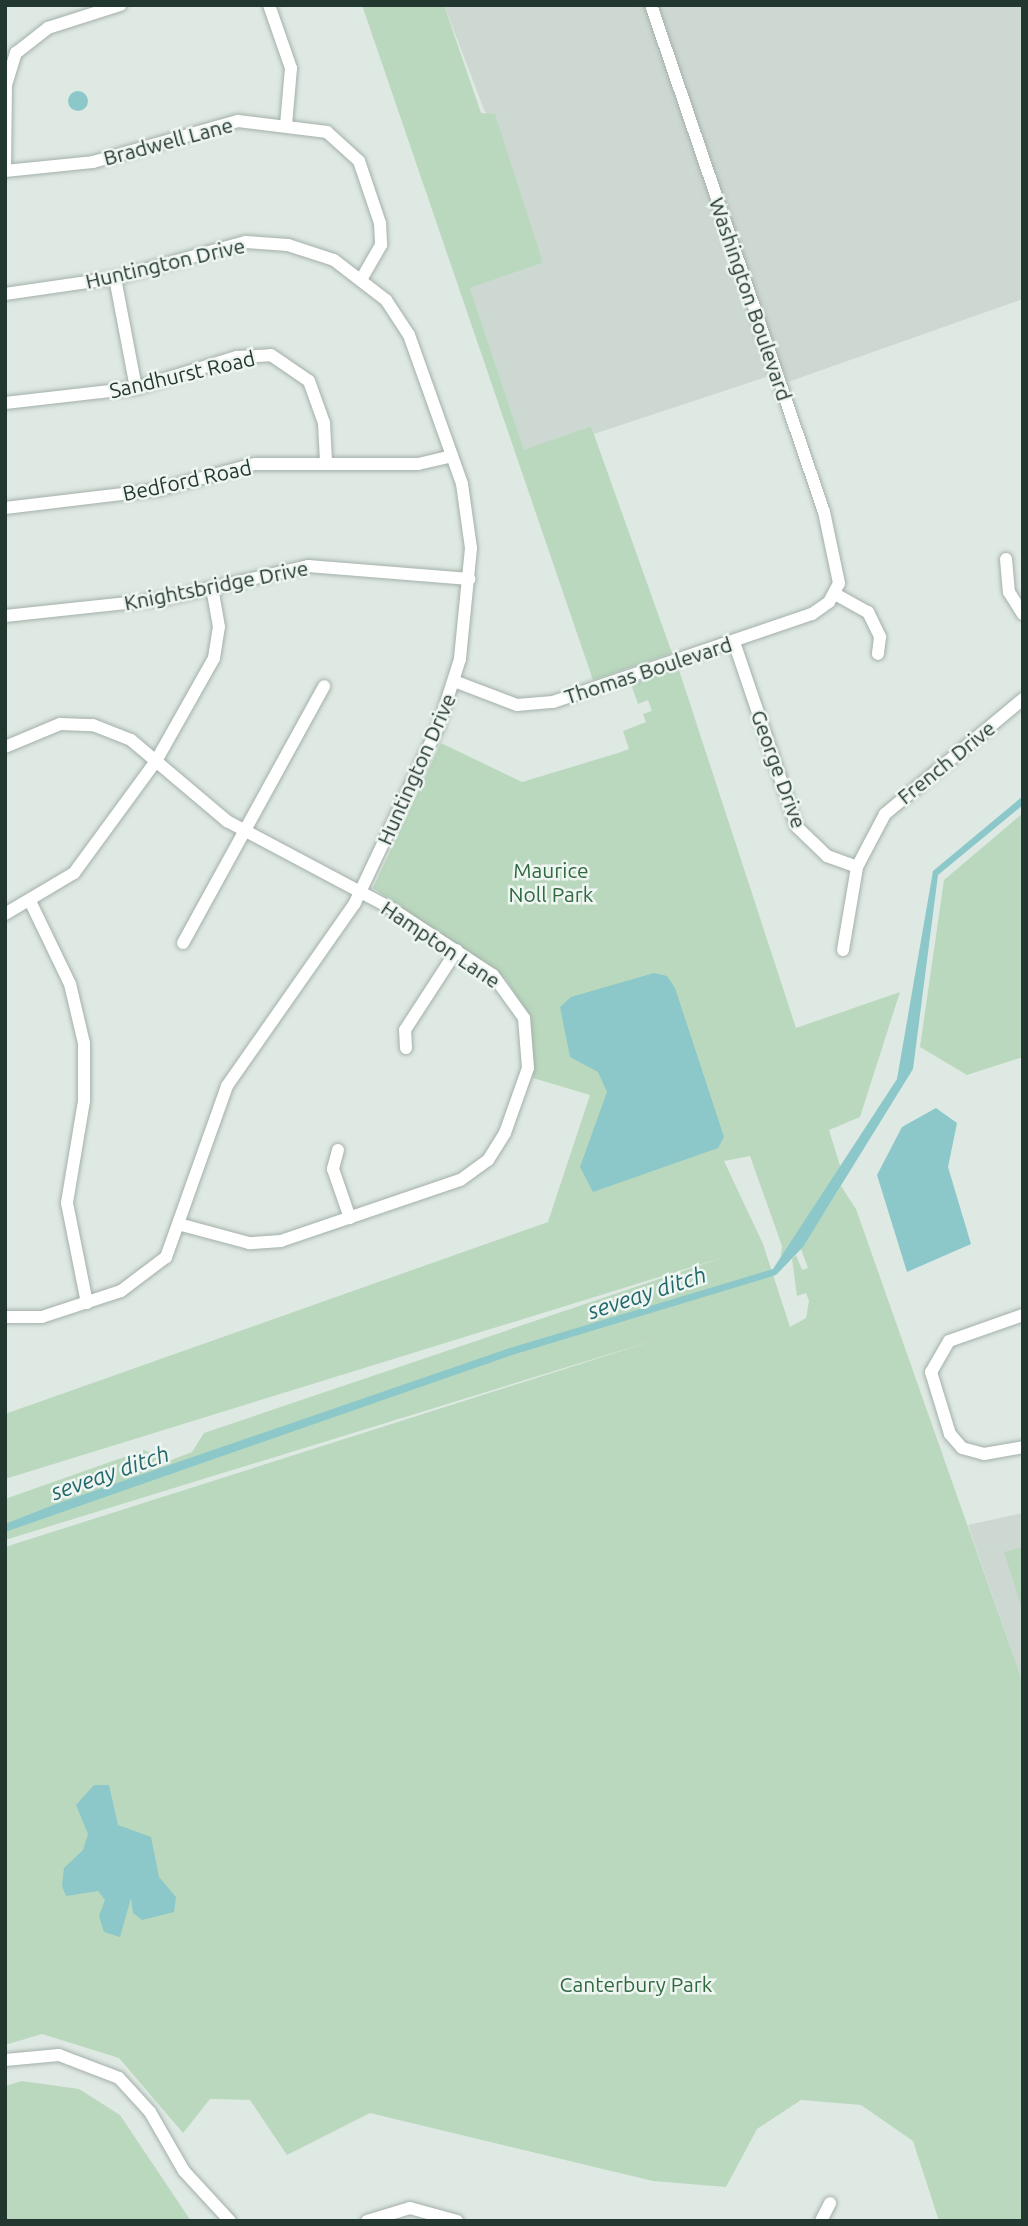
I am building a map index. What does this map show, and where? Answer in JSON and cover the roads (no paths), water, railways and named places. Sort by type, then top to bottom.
[{"type":"street","points":[[5,169],[6,85],[16,53],[48,28],[120,5]]},
{"type":"street","points":[[269,5],[291,68],[286,125]]},
{"type":"street","name":"Washington Boulevard","points":[[651,5],[838,558],[835,594]]},
{"type":"street","name":"Bradwell Lane","points":[[5,169],[93,162],[219,124],[286,125],[336,137],[359,161],[382,236],[362,278]]},
{"type":"street","name":"Huntington Drive","points":[[5,294],[115,278],[246,242],[308,249],[362,278],[410,335],[452,456],[470,518],[469,579],[454,681],[361,891],[227,1086],[182,1225],[147,1277],[87,1303],[42,1317],[5,1317]]},
{"type":"street","points":[[115,278],[136,388]]},
{"type":"street","name":"Sandhurst Road","points":[[5,403],[136,388],[237,356],[279,358],[301,372],[316,396],[326,461]]},
{"type":"street","name":"Bedford Road","points":[[5,508],[146,492],[256,464],[326,461],[418,464],[452,456]]},
{"type":"street","points":[[1006,559],[1009,592],[1023,614]]},
{"type":"street","name":"Knightsbridge Drive","points":[[5,616],[212,588],[308,566],[469,579]]},
{"type":"street","points":[[5,914],[74,873],[156,761],[214,658],[219,627],[212,588]]},
{"type":"street","points":[[835,594],[868,612],[880,637],[878,654]]},
{"type":"street","name":"Thomas Boulevard","points":[[454,681],[504,702],[541,704],[812,614],[835,594]]},
{"type":"street","name":"George Drive","points":[[734,642],[797,827],[827,856],[857,867]]},
{"type":"street","points":[[183,943],[324,686]]},
{"type":"street","name":"French Drive","points":[[843,950],[857,867],[899,798],[1023,699]]},
{"type":"street","name":"Hampton Lane","points":[[5,747],[32,731],[80,723],[131,740],[244,831],[361,891],[457,950],[500,981],[527,1030],[528,1068],[505,1133],[488,1160],[460,1180],[350,1218],[261,1244],[182,1225]]},
{"type":"street","points":[[30,901],[76,1003],[84,1097],[68,1203],[87,1303]]},
{"type":"street","points":[[406,1048],[405,1030],[457,950]]},
{"type":"street","points":[[338,1150],[333,1169],[350,1218]]},
{"type":"street","points":[[1023,1315],[949,1341],[930,1372],[950,1434],[962,1448],[984,1454],[1023,1447]]},
{"type":"street","points":[[5,2060],[59,2055],[119,2078],[150,2112],[184,2171],[230,2221]]},
{"type":"street","points":[[821,2221],[830,2203]]},
{"type":"street","points":[[367,2221],[410,2208],[457,2221]]},
{"type":"water","points":[[78,91],[85,94],[88,101],[85,108],[78,111],[71,108],[68,101],[71,94]]},
{"type":"water","points":[[1023,796],[1023,805],[938,875],[913,1069],[803,1247],[776,1275],[512,1355],[5,1532],[5,1524],[56,1504],[510,1348],[773,1269],[897,1079],[933,871]]},
{"type":"water","points":[[654,973],[667,976],[675,988],[724,1137],[718,1148],[593,1192],[580,1167],[607,1092],[598,1072],[570,1057],[560,1007],[571,997]]},
{"type":"water","points":[[936,1108],[957,1123],[948,1167],[971,1244],[907,1272],[877,1175],[902,1127]]},
{"type":"water","points":[[94,1785],[109,1785],[118,1825],[151,1837],[159,1877],[176,1897],[174,1912],[142,1920],[133,1913],[131,1898],[120,1937],[104,1932],[99,1916],[105,1900],[98,1891],[66,1896],[62,1886],[64,1868],[83,1850],[88,1834],[76,1805]]},
{"type":"park label","name":"Maurice Noll Park","points":[[551,882]]},
{"type":"park label","name":"Canterbury Park","points":[[636,1984]]},
{"type":"water label","name":"seveay ditch","points":[[647,1293]]},
{"type":"water label","name":"seveay ditch","points":[[110,1473]]}]
